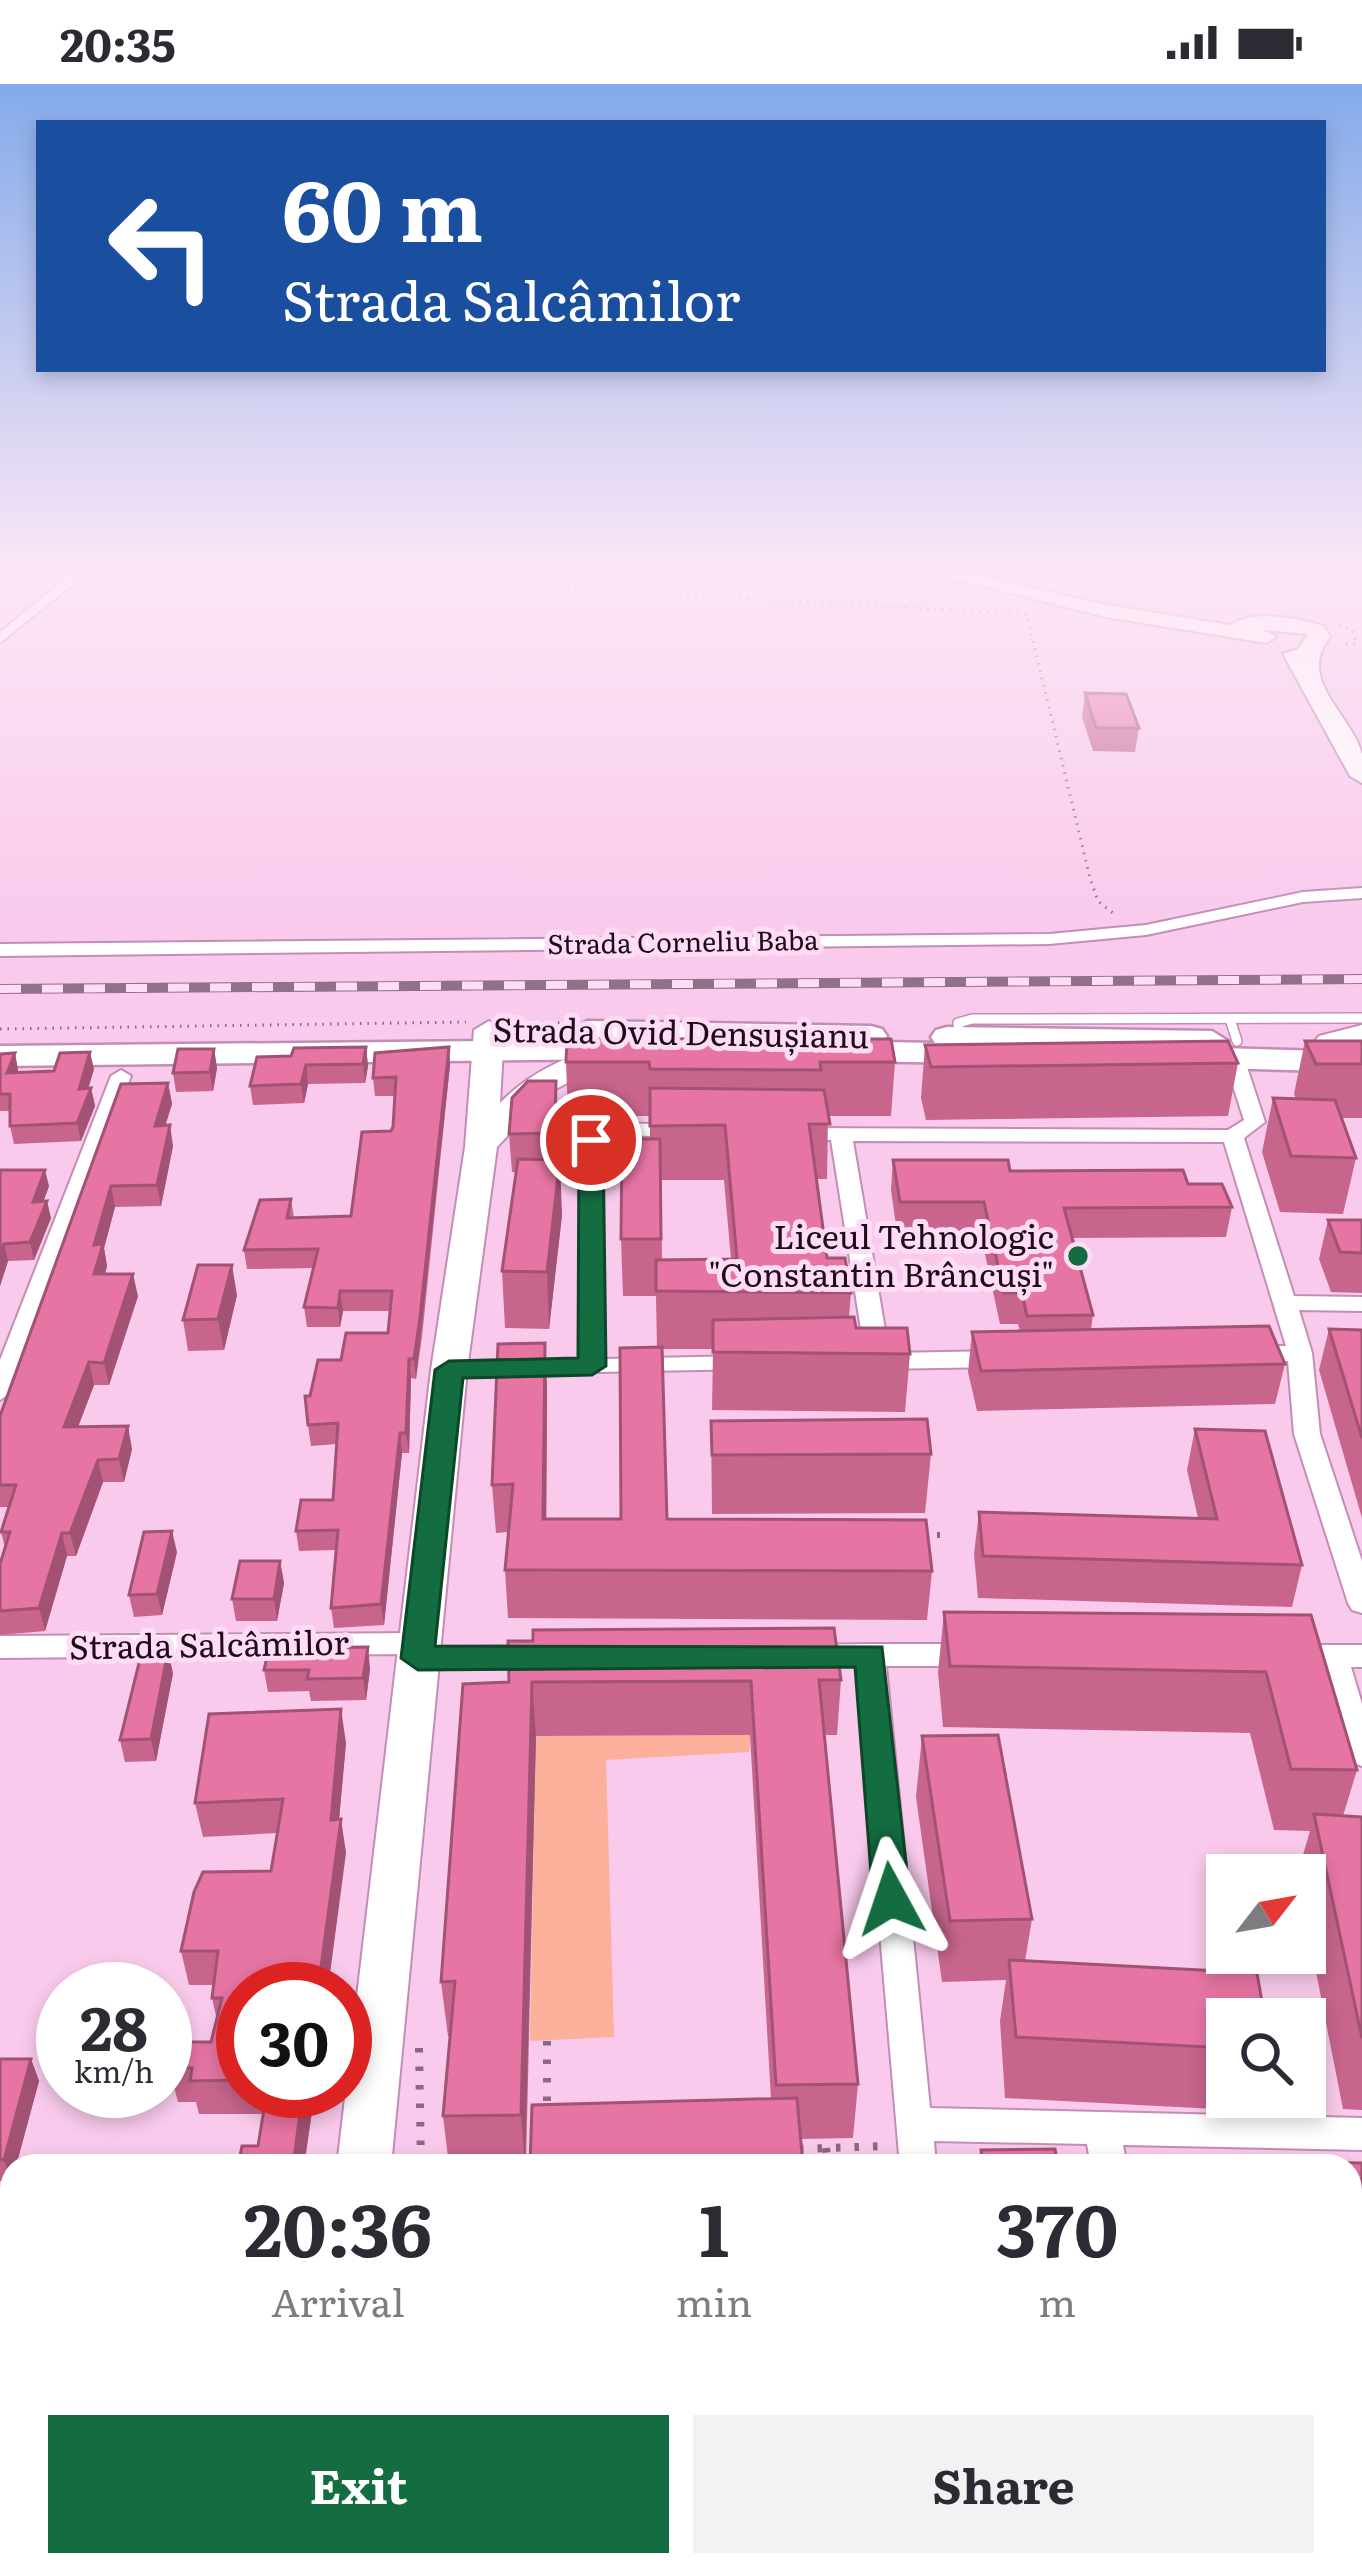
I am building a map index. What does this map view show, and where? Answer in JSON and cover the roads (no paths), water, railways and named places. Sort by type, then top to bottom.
[{"type":"main road","points":[[1317,688],[1362,776]]},
{"type":"main road","name":"Strada Ovid Densușianu","points":[[0,1035],[488,1040],[960,1037],[1098,1029],[1234,1039],[1362,1062]]},
{"type":"main road","points":[[365,2154],[449,1370],[481,1147],[488,1040]]},
{"type":"main road","name":"Strada Ovid Densușianu","points":[[0,1056],[488,1040],[626,1049],[1351,1040]]},
{"type":"main road","name":"Strada Ovid Densușianu","points":[[481,1147],[516,1097],[535,1083],[626,1049]]},
{"type":"street","name":"Strada Corneliu Baba","points":[[0,950],[1049,939],[1146,930],[1303,897],[1362,893]]},
{"type":"street","points":[[775,1133],[1232,1136],[1255,1121],[1234,1039]]},
{"type":"street","points":[[0,1392],[121,1076]]},
{"type":"street","points":[[592,1366],[591,1140],[619,1129],[708,1131]]},
{"type":"street","points":[[841,1135],[867,1361],[1037,1358]]},
{"type":"street","points":[[1232,1136],[1300,1353],[1306,1434],[1362,1603]]},
{"type":"street","points":[[1287,1303],[1362,1304]]},
{"type":"street","points":[[1228,1355],[1300,1353]]},
{"type":"street","points":[[449,1370],[769,1364]]},
{"type":"street","name":"Strada Salcâmilor","points":[[0,1647],[418,1650],[560,1657]]},
{"type":"street","points":[[870,1655],[916,2145],[1102,2129],[1362,2134]]},
{"type":"street","points":[[775,1656],[1006,1655]]},
{"type":"street","points":[[1263,1656],[1348,1656],[1362,1754]]},
{"type":"street","points":[[1102,2129],[1106,2154]]},
{"type":"lane","points":[[1234,1039],[1362,1018]]},
{"type":"railway","points":[[0,989],[1362,979]]},
{"type":"place","name":"Liceul Tehnologic \"Constantin Brâncuși\"","points":[[1078,1256]]}]
